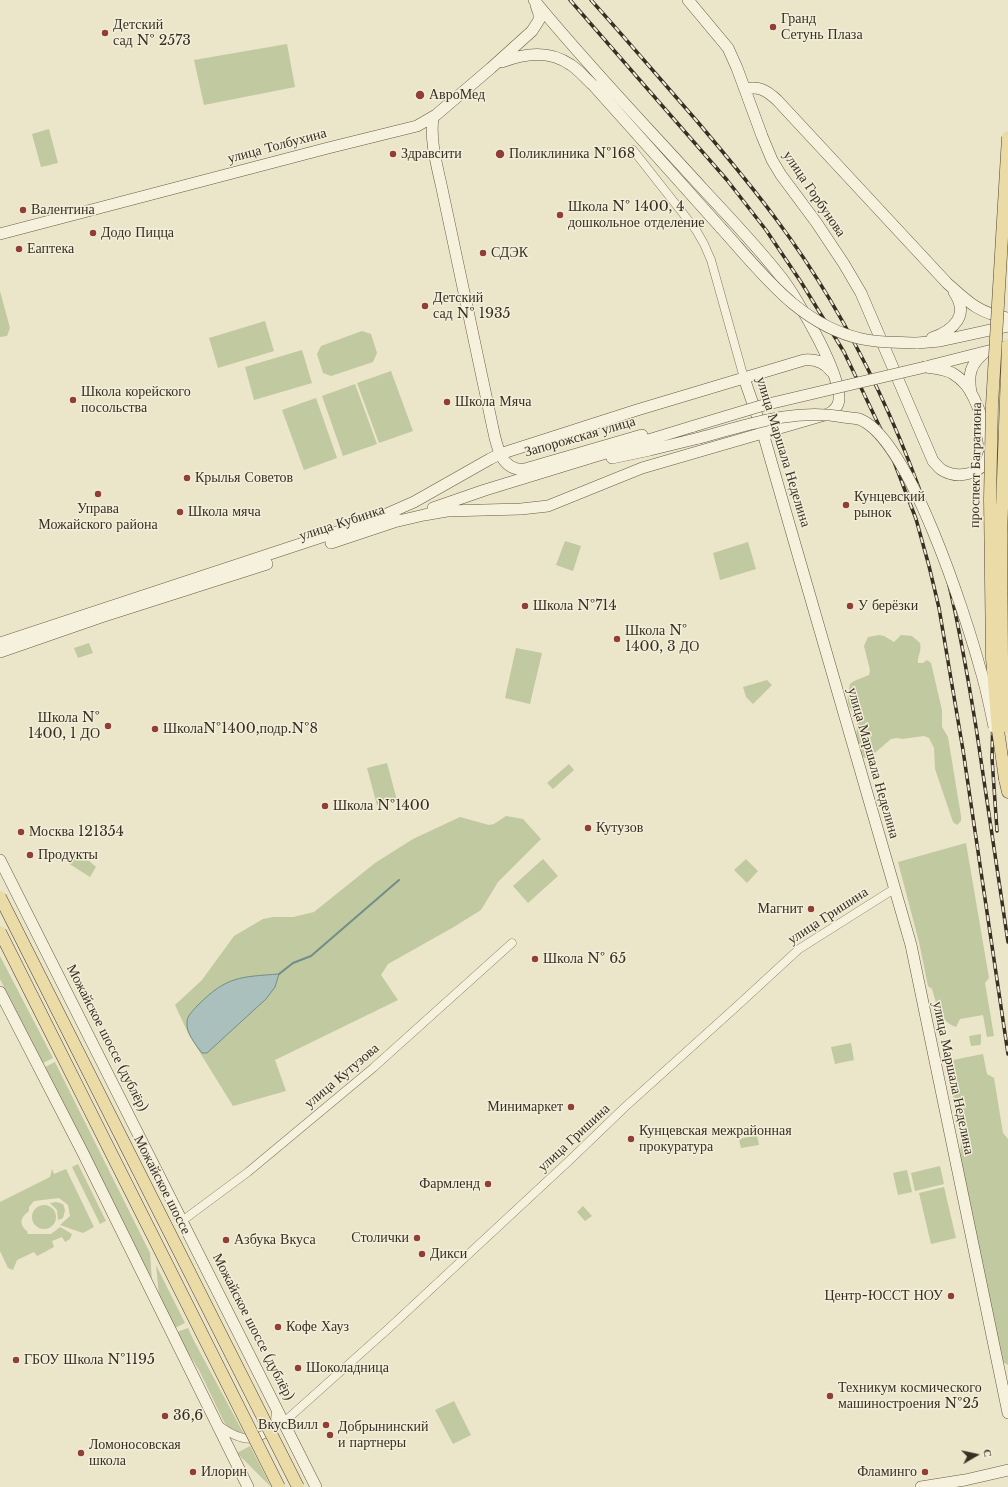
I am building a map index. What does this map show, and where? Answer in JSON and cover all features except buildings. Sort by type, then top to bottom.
[{"type":"main road","name":"проспект Багратиона","points":[[1008,137],[992,405],[990,528],[992,658],[998,730],[1008,792]]},
{"type":"main road","name":"проспект Багратиона","points":[[1008,346],[1001,535],[1002,659],[1008,728]]},
{"type":"main road","name":"Можайское шоссе","points":[[0,897],[298,1487]]},
{"type":"main road","points":[[0,932],[280,1487]]},
{"type":"street","name":"улица Горбунова","points":[[688,0],[728,48],[772,160],[844,264],[860,293],[933,461],[941,470],[954,475],[966,475],[978,470],[985,462],[989,453],[987,433],[971,393]]},
{"type":"street","points":[[394,522],[424,514],[447,511],[536,508],[548,506],[642,468],[828,414],[834,410],[838,404],[838,388],[821,344],[794,296],[768,260],[534,1]]},
{"type":"street","name":"улица Толбухина","points":[[532,31],[539,20],[539,14],[534,1]]},
{"type":"street","name":"улица Толбухина","points":[[0,234],[424,123],[491,68],[532,31],[539,27],[548,26],[561,32]]},
{"type":"street","points":[[491,68],[515,58],[533,54],[548,55],[571,65],[594,86],[720,228],[789,302],[808,317],[835,330],[861,339],[877,342],[917,343],[940,341],[1008,326]]},
{"type":"street","points":[[745,89],[753,87],[767,91],[777,100],[948,283],[970,304],[981,311],[1008,318]]},
{"type":"street","name":"Запорожская улица","points":[[433,117],[432,134],[434,149],[492,424],[500,454],[506,464],[515,469],[525,468],[637,436],[665,431],[682,430]]},
{"type":"street","points":[[409,128],[422,132],[430,141],[434,149]]},
{"type":"street","name":"улица Маршала Неделина","points":[[633,150],[696,230],[711,260],[744,378],[762,433],[911,945],[1008,1413]]},
{"type":"street","points":[[917,343],[942,334],[958,321],[960,306],[957,297],[948,283]]},
{"type":"street","points":[[0,642],[373,520],[414,502],[500,454],[636,410],[804,360],[817,354],[821,350],[821,344]]},
{"type":"street","name":"улица Кубинка","points":[[0,652],[152,600],[394,522],[485,490],[694,426],[764,405],[1008,346]]},
{"type":"street","points":[[971,393],[971,372],[977,359],[986,352]]},
{"type":"street","points":[[804,360],[814,359],[821,362],[833,375]]},
{"type":"street","points":[[925,367],[950,372],[965,384],[971,393]]},
{"type":"street","points":[[558,468],[650,450],[782,416],[825,414],[860,420],[875,431],[890,446],[918,497],[961,604],[981,670],[1005,779]]},
{"type":"street","name":"Можайское шоссе (дублёр)","points":[[0,860],[316,1487]]},
{"type":"street","name":"улица Гришина","points":[[284,1422],[388,1329],[631,1102],[799,948],[894,890]]},
{"type":"street","name":"улица Кутузова","points":[[182,1221],[248,1172],[367,1073],[512,943]]},
{"type":"street","points":[[0,992],[83,1153],[248,1487]]},
{"type":"street","points":[[218,1425],[241,1438],[250,1439],[258,1437],[270,1430],[274,1424],[276,1406]]},
{"type":"street","points":[[921,1487],[965,1480],[1008,1470]]},
{"type":"green space","points":[[287,44],[295,87],[204,105],[194,60]]},
{"type":"green space","points":[[49,129],[58,163],[41,167],[32,134]]},
{"type":"green space","points":[[0,291],[10,328],[7,336],[0,337]]},
{"type":"green space","points":[[265,321],[274,351],[218,368],[209,338]]},
{"type":"green space","points":[[362,331],[371,334],[377,353],[373,362],[331,376],[323,373],[317,354],[321,346]]},
{"type":"green space","points":[[302,350],[312,383],[254,400],[245,367]]},
{"type":"green space","points":[[391,371],[413,431],[379,443],[357,383]]},
{"type":"green space","points":[[355,384],[377,444],[343,456],[322,396]]},
{"type":"green space","points":[[316,398],[337,458],[304,470],[282,410]]},
{"type":"green space","points":[[565,541],[581,546],[573,571],[556,565]]},
{"type":"green space","points":[[748,542],[756,569],[720,580],[713,553]]},
{"type":"green space","points":[[879,635],[884,636],[894,642],[901,635],[912,636],[920,643],[918,663],[923,663],[927,660],[931,663],[942,710],[942,727],[948,737],[961,816],[961,821],[957,825],[953,822],[935,769],[934,748],[929,738],[924,736],[891,739],[870,757],[865,758],[860,755],[856,737],[858,717],[849,706],[848,695],[850,684],[869,675],[870,670],[864,646],[868,637]]},
{"type":"green space","points":[[89,643],[93,653],[78,658],[74,648]]},
{"type":"green space","points":[[516,648],[542,653],[530,704],[505,698]]},
{"type":"green space","points":[[767,680],[772,685],[753,704],[746,697],[743,687]]},
{"type":"green space","points":[[387,763],[397,800],[377,805],[367,768]]},
{"type":"green space","points":[[569,764],[574,770],[553,789],[547,783]]},
{"type":"green space","points":[[506,816],[523,819],[541,839],[498,882],[481,910],[388,964],[381,975],[398,1000],[275,1060],[286,1091],[233,1106],[189,1035],[175,1005],[202,980],[234,936],[263,919],[273,917],[293,917],[314,912],[375,863],[413,839],[460,817],[489,825],[494,824]]},
{"type":"green space","points":[[966,843],[989,978],[985,983],[994,1036],[987,1037],[983,1015],[960,1019],[956,1027],[946,1021],[942,1016],[937,1006],[932,989],[928,986],[919,942],[898,862]]},
{"type":"green space","points":[[78,851],[96,867],[90,877],[68,863]]},
{"type":"green space","points":[[543,859],[558,876],[528,903],[513,886]]},
{"type":"green space","points":[[746,859],[758,871],[747,883],[734,870]]},
{"type":"green space","points":[[0,956],[53,1058],[43,1063],[0,979]]},
{"type":"green space","points":[[981,1034],[980,1045],[971,1046],[969,1036]]},
{"type":"green space","points":[[851,1043],[854,1060],[835,1064],[831,1047]]},
{"type":"green space","points":[[983,1054],[987,1074],[994,1078],[1003,1133],[1008,1139],[1008,1365],[1003,1362],[960,1156],[961,1141],[948,1068],[953,1060]]},
{"type":"green space","points":[[55,1062],[150,1253],[152,1281],[45,1067]]},
{"type":"green space","points":[[757,1135],[759,1145],[741,1148],[739,1139]]},
{"type":"green space","points":[[78,1164],[106,1221],[100,1224],[72,1167]]},
{"type":"green space","points":[[940,1166],[944,1184],[915,1191],[911,1173]]},
{"type":"green space","points":[[52,1169],[54,1174],[66,1169],[94,1227],[83,1233],[60,1225],[70,1216],[68,1205],[59,1198],[34,1201],[29,1207],[29,1211],[23,1216],[21,1222],[23,1227],[28,1232],[27,1234],[51,1234],[60,1227],[72,1234],[70,1239],[65,1242],[62,1237],[52,1241],[54,1247],[37,1256],[34,1252],[17,1260],[13,1270],[8,1268],[0,1251],[0,1202],[50,1177]]},
{"type":"green space","points":[[907,1170],[912,1192],[898,1195],[893,1173]]},
{"type":"green space","points":[[944,1187],[956,1238],[931,1244],[919,1193]]},
{"type":"green space","points":[[56,1202],[63,1204],[65,1210],[63,1218],[58,1220],[57,1210],[50,1203]]},
{"type":"green space","points":[[44,1205],[49,1206],[55,1212],[55,1222],[49,1228],[44,1229],[39,1228],[33,1222],[32,1217],[33,1212],[39,1206]]},
{"type":"green space","points":[[583,1206],[592,1216],[585,1221],[577,1212]]},
{"type":"green space","points":[[156,1265],[185,1323],[175,1328],[159,1296]]},
{"type":"green space","points":[[188,1328],[245,1436],[229,1429],[224,1422],[199,1370],[177,1332]]},
{"type":"green space","points":[[454,1401],[471,1435],[453,1444],[435,1410]]},
{"type":"green space","points":[[250,1446],[271,1487],[237,1453]]},
{"type":"water","points":[[279,974],[275,987],[266,999],[207,1053],[202,1053],[192,1039],[187,1027],[188,1018],[198,1005],[208,995],[226,983],[244,977]]},
{"type":"waterway","points":[[279,974],[293,963],[311,956],[399,880]]},
{"type":"railway","points":[[570,0],[727,180],[766,230],[801,282],[844,352],[885,438],[916,519],[939,608],[963,750],[1008,1054]]},
{"type":"railway","points":[[591,0],[696,120],[776,219],[804,259],[856,346],[900,439],[934,534],[948,581],[956,617],[976,727],[1008,942]]},
{"type":"railway","points":[[997,831],[992,758],[993,712],[1008,588]]},
{"type":"place","name":"Гранд Сетунь Плаза","points":[[773,27]]},
{"type":"place","name":"Детский сад № 2573","points":[[105,33]]},
{"type":"place","name":"АвроМед","points":[[420,95]]},
{"type":"place","name":"Здравсити","points":[[393,154]]},
{"type":"place","name":"Поликлиника №168","points":[[500,154]]},
{"type":"place","name":"Валентина","points":[[23,210]]},
{"type":"place","name":"Школа № 1400, 4 дошкольное отделение","points":[[560,215]]},
{"type":"place","name":"Додо Пицца","points":[[93,233]]},
{"type":"place","name":"Еаптека","points":[[19,249]]},
{"type":"place","name":"СДЭК","points":[[483,253]]},
{"type":"place","name":"Детский сад № 1935","points":[[425,306]]},
{"type":"place","name":"Школа корейского посольства","points":[[73,400]]},
{"type":"place","name":"Школа Мяча","points":[[447,402]]},
{"type":"place","name":"Крылья Советов","points":[[187,478]]},
{"type":"place","name":"Управа Можайского района","points":[[98,494]]},
{"type":"place","name":"Кунцевский рынок","points":[[846,505]]},
{"type":"place","name":"Школа мяча","points":[[180,512]]},
{"type":"place","name":"Школа №714","points":[[525,606]]},
{"type":"place","name":"У берёзки","points":[[850,606]]},
{"type":"place","name":"Школа № 1400, 3 ДО","points":[[617,639]]},
{"type":"place","name":"Школа № 1400, 1 ДО","points":[[108,726]]},
{"type":"place","name":"Школа№1400,подр.№8","points":[[155,729]]},
{"type":"place","name":"Школа №1400","points":[[325,806]]},
{"type":"place","name":"Кутузов","points":[[588,828]]},
{"type":"place","name":"Москва 121354","points":[[21,832]]},
{"type":"place","name":"Продукты","points":[[30,855]]},
{"type":"place","name":"Магнит","points":[[811,909]]},
{"type":"place","name":"Школа № 65","points":[[535,959]]},
{"type":"place","name":"Минимаркет","points":[[571,1107]]},
{"type":"place","name":"Кунцевская межрайонная прокуратура","points":[[631,1139]]},
{"type":"place","name":"Фармленд","points":[[488,1184]]},
{"type":"place","name":"Столички","points":[[417,1238]]},
{"type":"place","name":"Азбука Вкуса","points":[[226,1240]]},
{"type":"place","name":"Дикси","points":[[422,1254]]},
{"type":"place","name":"Центр-ЮССТ НОУ","points":[[951,1296]]},
{"type":"place","name":"Кофе Хауз","points":[[278,1327]]},
{"type":"place","name":"ГБОУ Школа №1195","points":[[16,1360]]},
{"type":"place","name":"Шоколадница","points":[[298,1368]]},
{"type":"place","name":"Техникум космического машиностроения №25","points":[[830,1396]]},
{"type":"place","name":"36,6","points":[[165,1416]]},
{"type":"place","name":"ВкусВилл","points":[[326,1425]]},
{"type":"place","name":"Добрынинский и партнеры","points":[[330,1435]]},
{"type":"place","name":"Ломоносовская школа","points":[[81,1453]]},
{"type":"place","name":"Илорин","points":[[193,1472]]},
{"type":"place","name":"Фламинго","points":[[925,1472]]}]
